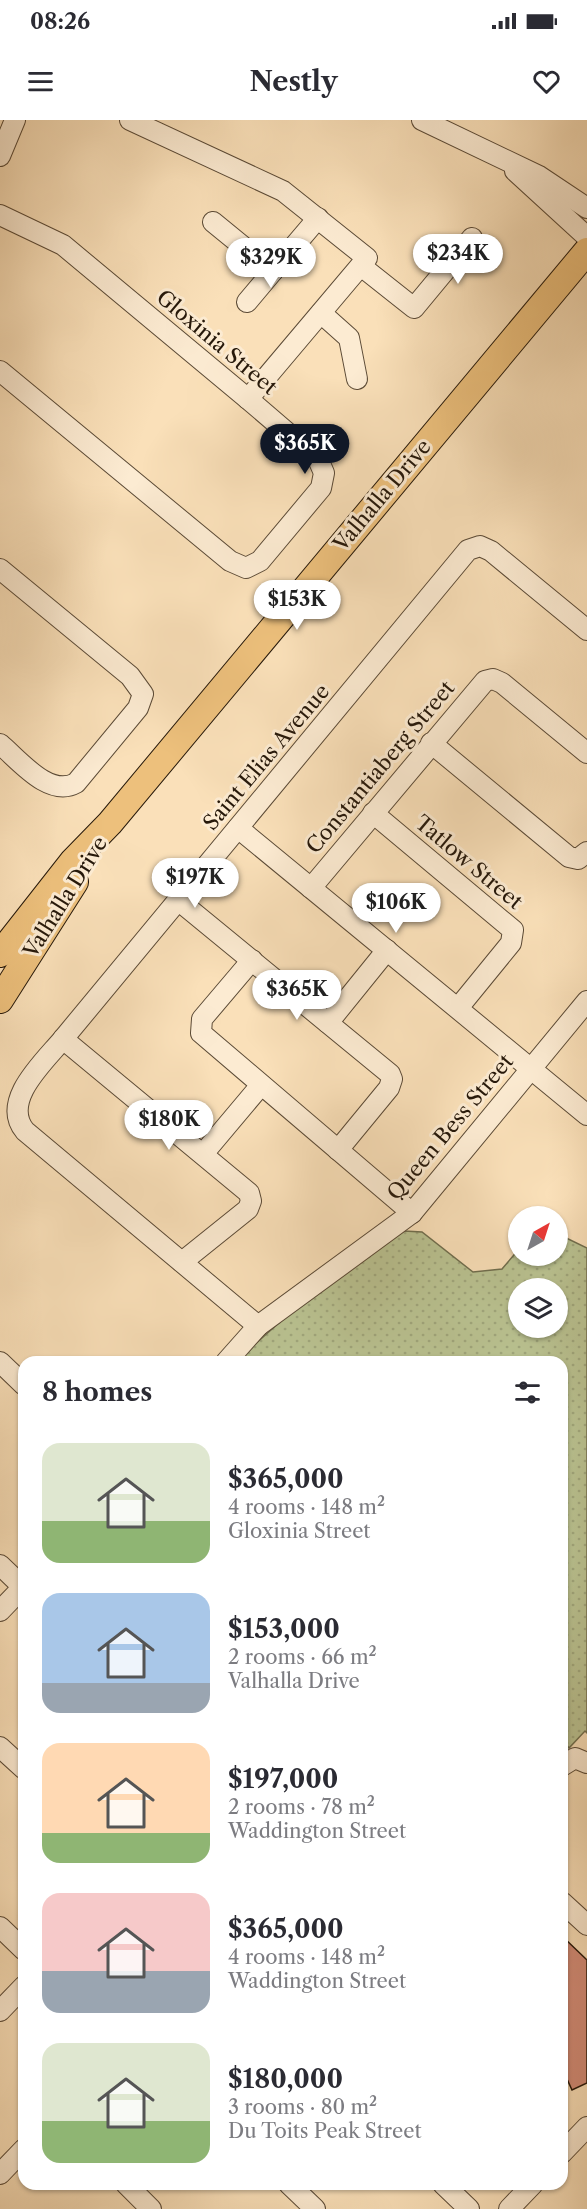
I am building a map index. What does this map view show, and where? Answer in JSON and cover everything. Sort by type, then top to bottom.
[{"type":"main road","name":"Valhalla Drive","points":[[0,954],[73,861],[110,823],[587,251]]},
{"type":"main road","name":"Valhalla Drive","points":[[0,1000],[110,823]]},
{"type":"street","points":[[0,156],[15,120]]},
{"type":"street","points":[[130,120],[267,182],[318,218],[368,258],[248,399]]},
{"type":"street","points":[[422,120],[539,176],[587,208]]},
{"type":"street","points":[[501,156],[587,237]]},
{"type":"street","name":"Gloxinia Street","points":[[0,215],[63,245],[248,399],[318,459],[324,473],[321,488],[260,561],[246,568],[230,561],[0,371]]},
{"type":"street","points":[[247,302],[318,218]]},
{"type":"street","points":[[213,222],[273,271]]},
{"type":"street","points":[[361,266],[414,308],[472,238]]},
{"type":"street","points":[[321,313],[349,338],[357,379]]},
{"type":"street","name":"Saint Elias Avenue","points":[[258,1326],[20,1126],[15,1112],[17,1098],[63,1039],[468,550],[480,546],[491,551],[587,630]]},
{"type":"street","points":[[0,569],[130,676],[143,694],[138,708],[76,783],[69,786],[47,783],[0,744]]},
{"type":"street","name":"Constantiaberg Street","points":[[311,888],[478,687],[489,680],[502,682],[587,753]]},
{"type":"street","points":[[431,743],[569,856],[578,859],[587,852]]},
{"type":"street","name":"Tatlow Street","points":[[373,813],[513,930],[512,943],[458,1008]]},
{"type":"street","points":[[238,828],[587,1115]]},
{"type":"street","points":[[178,900],[387,1070],[392,1078],[389,1088],[338,1150]]},
{"type":"street","points":[[328,1023],[387,950]]},
{"type":"street","points":[[252,960],[202,1018],[200,1028],[204,1037],[412,1213]]},
{"type":"street","name":"Queen Bess Street","points":[[231,1356],[258,1326],[412,1213],[587,1001]]},
{"type":"street","points":[[63,1039],[249,1192],[250,1205],[182,1262]]},
{"type":"street","points":[[202,1154],[261,1084]]},
{"type":"street","points":[[0,1362],[18,1379]]},
{"type":"street","points":[[0,1565],[18,1582]]},
{"type":"street","points":[[0,1611],[18,1593]]},
{"type":"street","points":[[0,1747],[18,1764]]},
{"type":"street","points":[[568,1762],[575,1758],[587,1763]]},
{"type":"street","points":[[568,1908],[587,1925]]},
{"type":"street","points":[[0,1926],[18,1944]]},
{"type":"street","points":[[0,2011],[18,1992]]},
{"type":"street","points":[[568,2144],[587,2127]]},
{"type":"street","points":[[0,2174],[18,2156]]},
{"type":"street","points":[[132,2190],[152,2209]]},
{"type":"street","points":[[295,2190],[315,2209]]},
{"type":"street","points":[[449,2190],[469,2209]]},
{"type":"street","points":[[509,2209],[527,2190]]},
{"type":"green space","points":[[404,1231],[422,1232],[473,1272],[502,1269],[508,1262],[508,1266],[568,1266],[568,1239],[587,1248],[587,1733],[585,1731],[568,1747],[568,1356],[244,1356],[289,1314]]},
{"type":"building","points":[[568,1942],[587,1960],[587,2083],[572,2090],[568,2081]]}]
